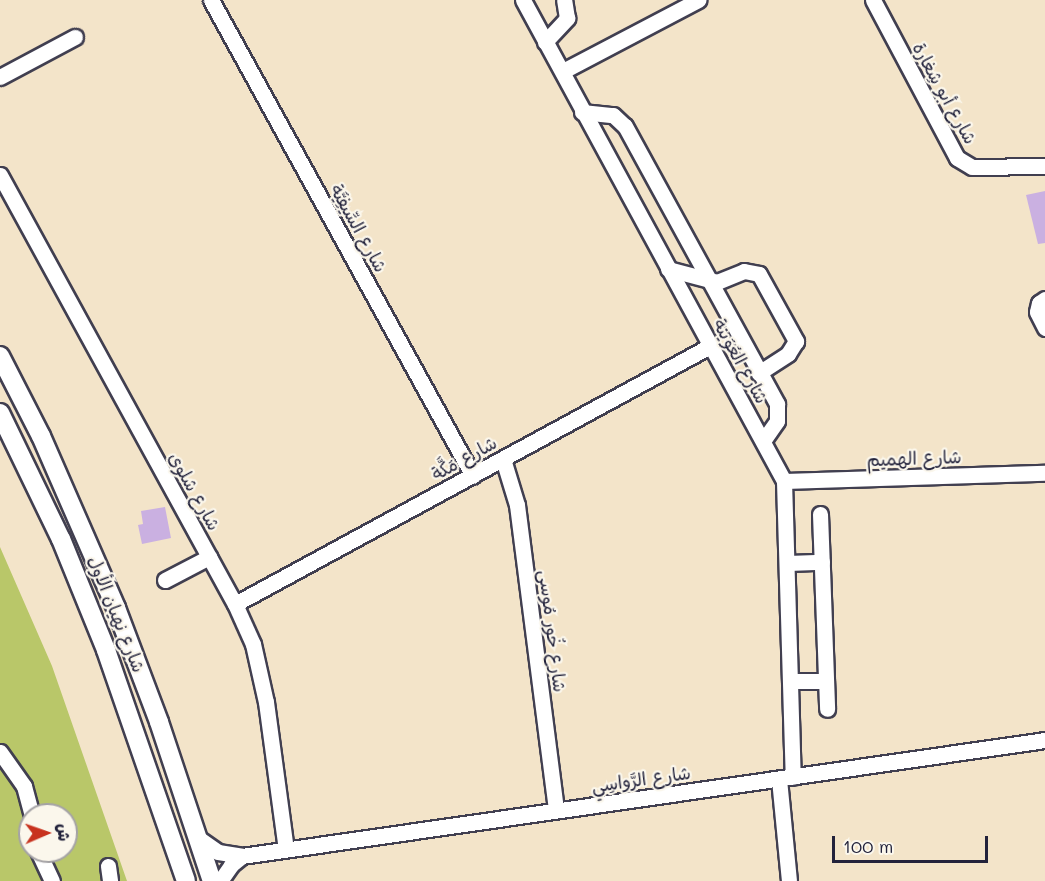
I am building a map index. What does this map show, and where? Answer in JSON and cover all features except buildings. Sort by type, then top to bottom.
[{"type":"main road","name":"شارع نهيان الأول","points":[[0,356],[41,436],[116,608],[159,722],[212,881]]},
{"type":"main road","name":"شارع نهيان الأول","points":[[0,413],[61,539],[106,650],[186,881]]},
{"type":"street","name":"شارع السِّيفِيَّة","points":[[211,0],[473,476]]},
{"type":"street","name":"شارع العُوَينة","points":[[523,0],[784,481],[791,681],[786,778],[789,881]]},
{"type":"street","points":[[545,42],[567,18],[564,0]]},
{"type":"street","points":[[563,71],[698,0]]},
{"type":"street","name":"شارع أبو شِغارة","points":[[873,0],[957,158],[972,167],[1045,166]]},
{"type":"street","points":[[0,77],[75,37]]},
{"type":"street","points":[[582,112],[613,115],[625,126],[778,410],[777,421],[763,441]]},
{"type":"street","name":"شارع شلوى","points":[[0,175],[235,604],[253,644],[261,671],[286,849]]},
{"type":"street","points":[[668,269],[709,281],[722,282],[744,271],[759,274],[795,338],[792,350],[759,373]]},
{"type":"street","points":[[1045,298],[1037,308],[1045,327]]},
{"type":"street","name":"شارع مَكَّة","points":[[235,604],[710,346]]},
{"type":"street","name":"شارع خُور مُوسى","points":[[503,459],[518,512],[556,810]]},
{"type":"street","name":"شارع الهميم","points":[[784,481],[1045,473]]},
{"type":"street","points":[[820,514],[827,709]]},
{"type":"street","points":[[165,580],[209,557]]},
{"type":"street","points":[[788,563],[822,562]]},
{"type":"street","points":[[791,681],[826,681]]},
{"type":"street","name":"شارع الرَّواسِي","points":[[198,837],[218,852],[242,856],[1045,740]]},
{"type":"street","points":[[0,752],[24,786],[29,803]]},
{"type":"street","points":[[220,881],[231,865],[242,856]]},
{"type":"street","points":[[44,863],[52,881]]},
{"type":"green space","points":[[0,547],[52,666],[127,881],[0,881]]}]
